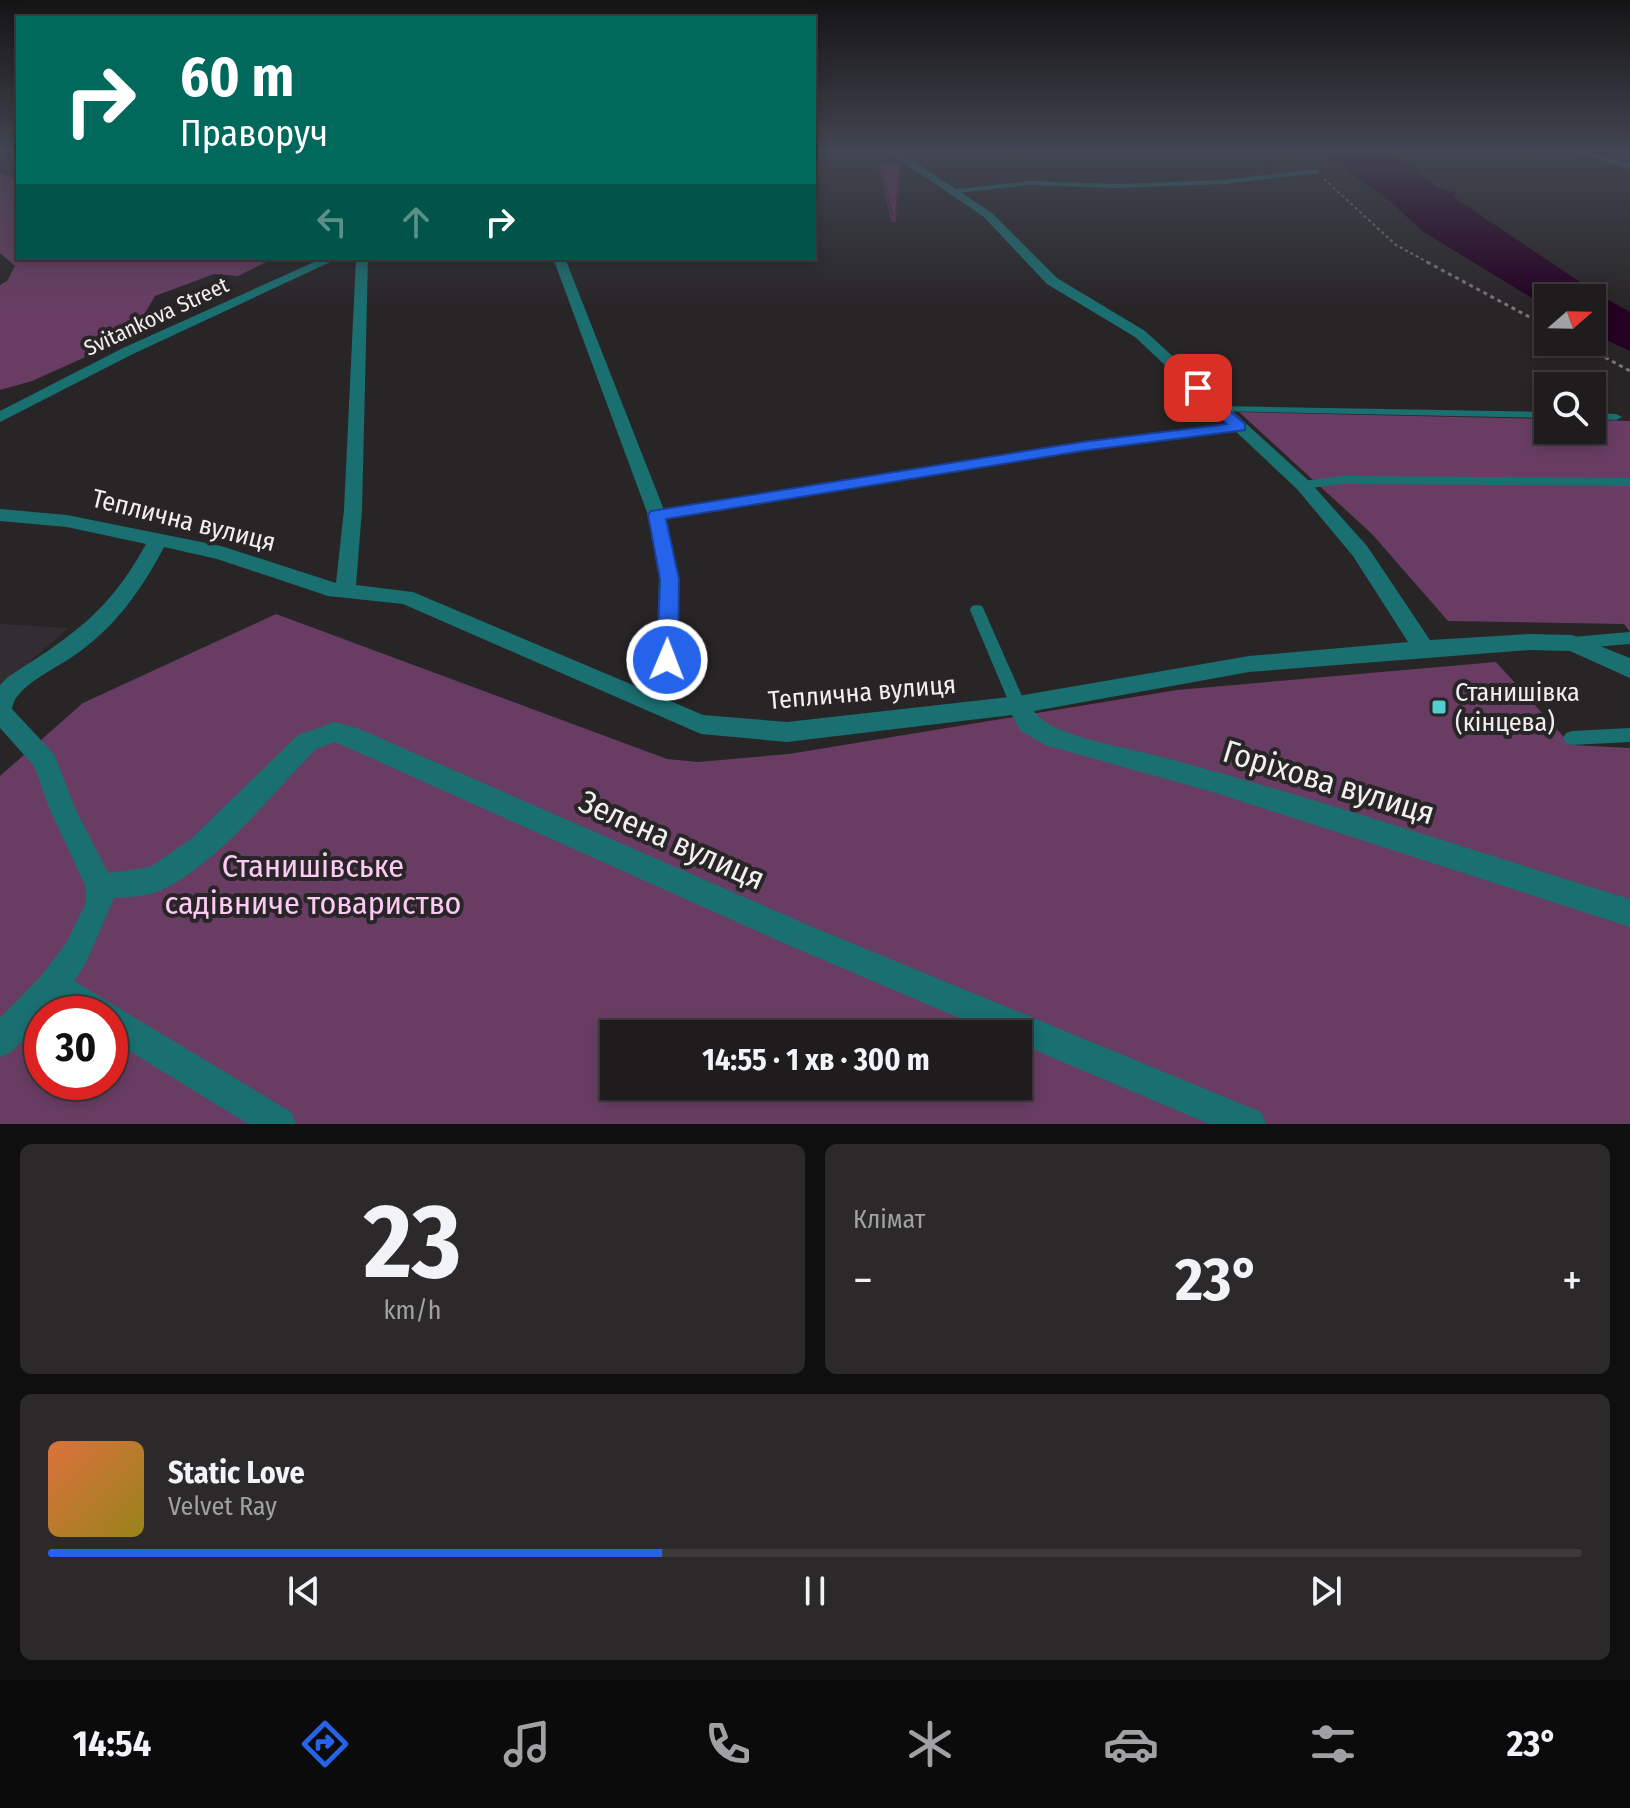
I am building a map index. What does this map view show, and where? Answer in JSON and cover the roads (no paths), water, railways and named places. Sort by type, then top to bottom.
[{"type":"street","points":[[973,203],[1052,281],[1140,334],[1303,485],[1360,551],[1424,649]]},
{"type":"street","name":"Svitankova Street","points":[[0,417],[128,351],[329,260]]},
{"type":"street","points":[[345,591],[353,510],[362,260]]},
{"type":"street","points":[[560,260],[657,515],[669,579],[667,660],[655,704]]},
{"type":"street","name":"Теплична вулиця","points":[[0,515],[67,521],[221,553],[328,589],[406,597],[701,724],[787,732],[1018,705],[1249,664],[1530,642],[1572,643]]},
{"type":"street","points":[[0,1041],[53,986],[94,921],[100,904],[100,886],[63,810],[45,761],[0,712],[1,700],[16,683],[80,641],[103,619],[134,585],[158,540]]},
{"type":"street","points":[[1572,643],[1628,668]]},
{"type":"street","name":"Горіхова вулиця","points":[[1018,705],[1028,723],[1054,738],[1216,782],[1630,913]]},
{"type":"street","name":"Зелена вулиця","points":[[100,886],[138,884],[157,878],[176,866],[201,848],[307,742],[335,732],[348,735],[798,935],[1249,1124]]},
{"type":"street","points":[[53,986],[69,996]]},
{"type":"street","points":[[128,1032],[279,1124]]},
{"type":"lane","points":[[1220,409],[1534,415]]},
{"type":"lane","points":[[1606,417],[1616,417]]},
{"type":"lane","points":[[657,515],[1049,452],[1239,427]]},
{"type":"lane","points":[[1303,485],[1343,480],[1630,482]]},
{"type":"lane","points":[[977,610],[1018,705]]},
{"type":"lane","points":[[1572,643],[1625,638]]},
{"type":"lane","points":[[1625,638],[1618,646],[1628,668]]},
{"type":"lane","points":[[1572,738],[1630,735]]},
{"type":"place","name":"Станишівка (кінцева)","points":[[1439,707]]},
{"type":"park label","name":"Станишівське садівниче товариство","points":[[313,884]]}]
